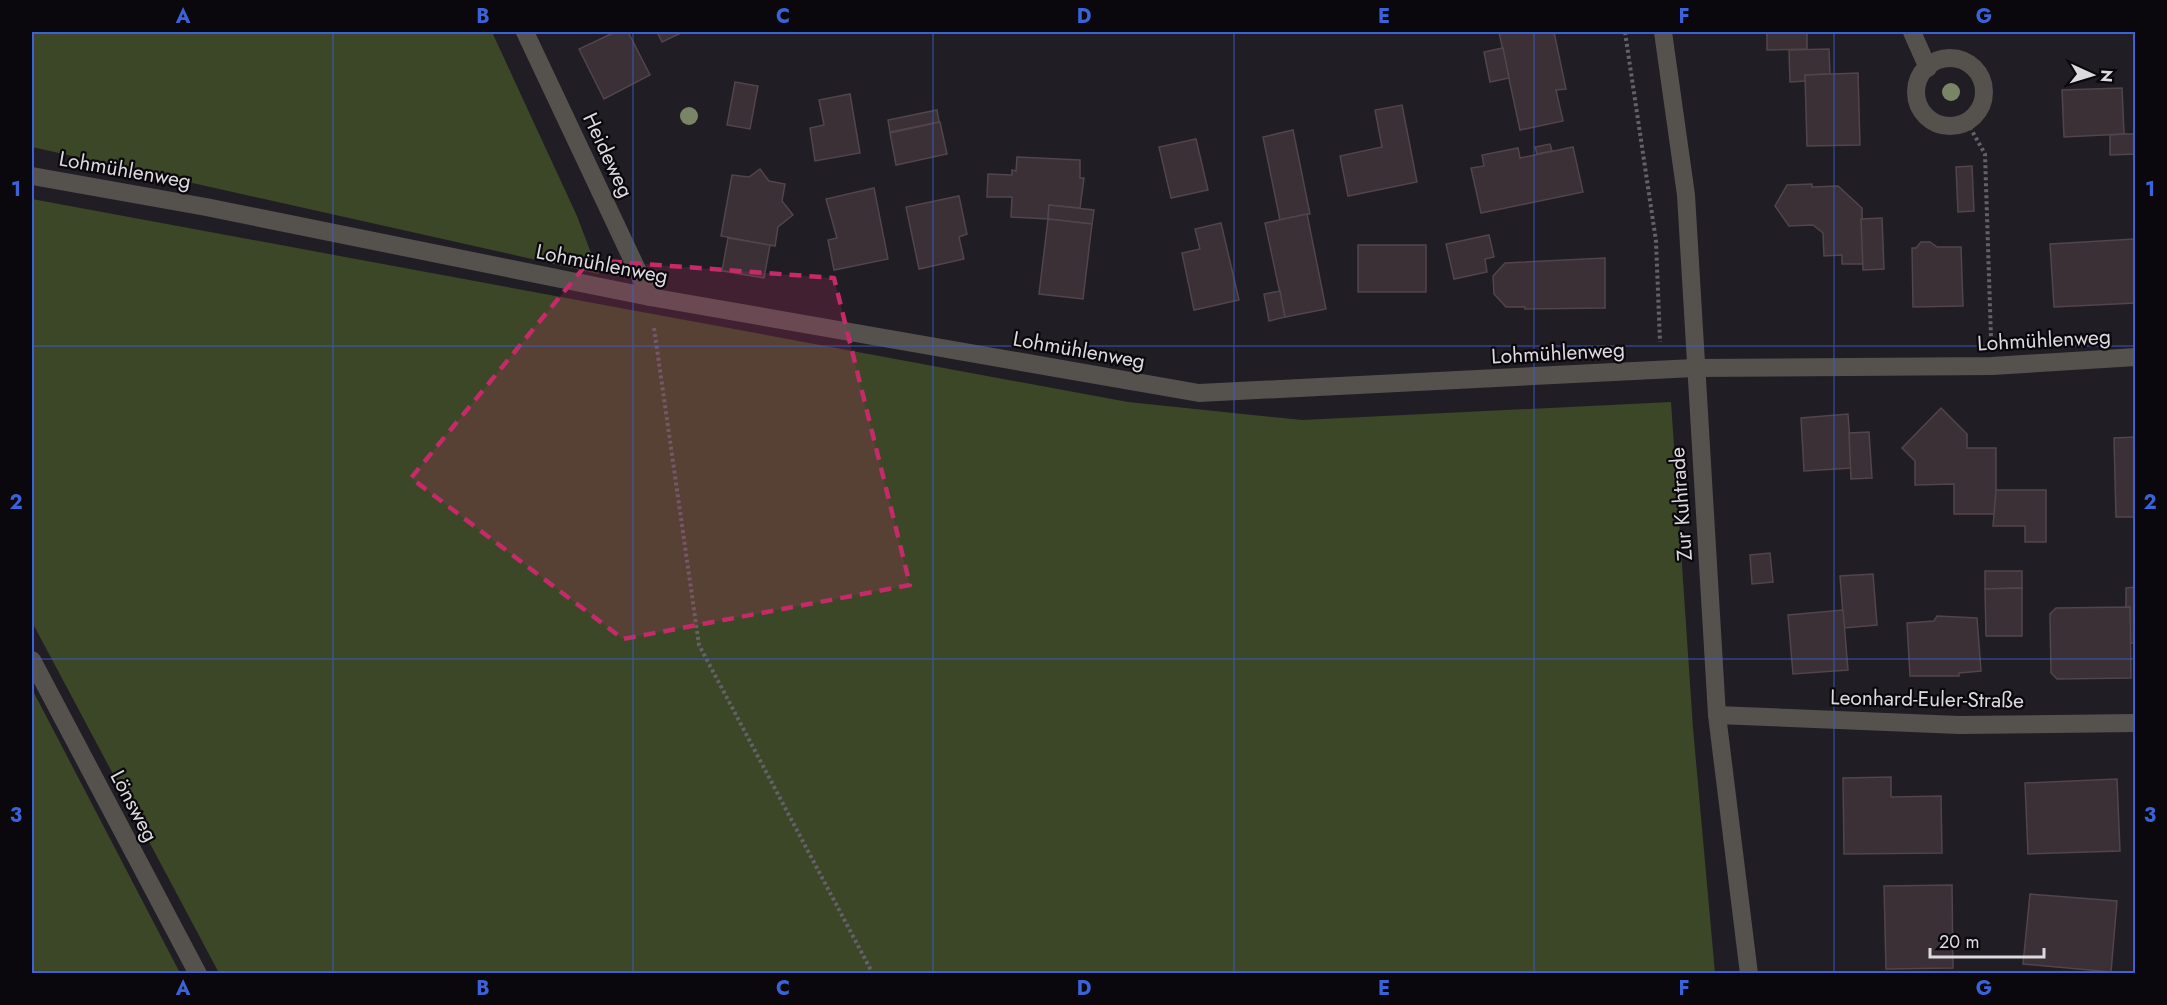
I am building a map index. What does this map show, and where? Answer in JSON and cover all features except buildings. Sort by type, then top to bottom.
[{"type":"street","name":"Heideweg","points":[[525,32],[650,297]]},
{"type":"street","name":"Zur Kuhtrade","points":[[1663,32],[1686,195],[1694,368],[1717,716],[1749,974]]},
{"type":"street","points":[[1912,32],[1928,68]]},
{"type":"street","points":[[1949,58],[1964,61],[1976,70],[1983,83],[1984,98],[1978,112],[1967,122],[1937,124],[1925,115],[1918,102],[1917,87],[1934,62],[1949,58]]},
{"type":"street","name":"Lohmühlenweg","points":[[32,176],[206,207],[650,297],[1199,393],[1694,368],[1992,366],[2136,357]]},
{"type":"street","name":"Lönsweg","points":[[32,660],[198,974]]},
{"type":"street","name":"Leonhard-Euler-Straße","points":[[1717,716],[1959,725],[2136,723]]},
{"type":"path","points":[[1625,32],[1656,241],[1661,370]]},
{"type":"path","points":[[1967,122],[1985,154],[1992,366]]},
{"type":"path","points":[[650,297],[699,645],[873,974]]},
{"type":"highlighted area","points":[[590,260],[834,278],[910,585],[623,639],[411,478]]},
{"type":"green space","points":[[32,32],[492,32],[577,216],[599,274],[32,147]]},
{"type":"green space","points":[[32,199],[1128,402],[1302,420],[1671,402],[1693,728],[1715,973],[219,973],[32,622]]},
{"type":"green space","points":[[32,689],[180,973],[32,973]]}]
